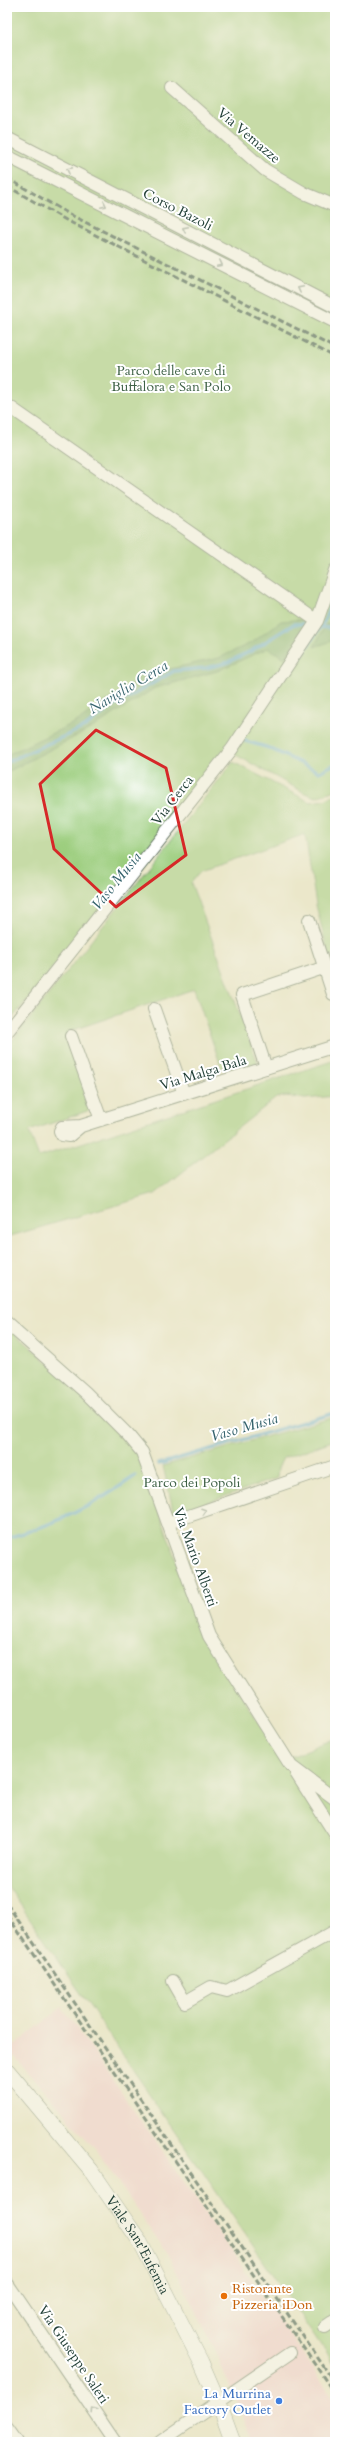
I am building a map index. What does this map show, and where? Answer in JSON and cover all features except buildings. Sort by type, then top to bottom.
[{"type":"main road","name":"Viale Sant'Eufemia","points":[[7,2070],[91,2170],[139,2240],[167,2292],[218,2401],[233,2442]]},
{"type":"street","name":"Via Vemazze","points":[[172,88],[265,170],[304,193],[335,206]]},
{"type":"street","name":"Corso Bazoli","points":[[7,138],[335,307]]},
{"type":"street","points":[[7,156],[335,322]]},
{"type":"street","points":[[7,405],[317,620]]},
{"type":"street","name":"Via Cerca","points":[[7,1032],[232,749],[317,620],[335,570]]},
{"type":"street","points":[[309,920],[323,968],[334,996]]},
{"type":"street","points":[[266,1068],[242,995],[323,968]]},
{"type":"street","points":[[154,1009],[184,1094]]},
{"type":"street","points":[[71,1036],[101,1120]]},
{"type":"street","name":"Via Malga Bala","points":[[81,1126],[335,1046]]},
{"type":"street","name":"Via Mario Alberti","points":[[7,1324],[85,1392],[128,1434],[142,1452],[209,1636],[335,1834]]},
{"type":"street","points":[[168,1523],[335,1466]]},
{"type":"street","name":"Via Mario Alberti","points":[[292,1766],[335,1799]]},
{"type":"street","points":[[173,1981],[186,2002],[211,1988],[227,1991],[335,1931]]},
{"type":"street","name":"Via Giuseppe Saleri","points":[[7,2283],[115,2442]]},
{"type":"street","points":[[160,2442],[290,2353]]},
{"type":"street","points":[[7,2428],[17,2442]]},
{"type":"highlighted area","points":[[96,730],[166,768],[186,855],[116,907],[54,849],[40,784]]},
{"type":"shaded area","points":[[62,2007],[335,2400],[335,2442],[254,2442],[206,2331],[167,2253],[95,2149],[9,2050]]},
{"type":"green space","name":"Parco delle cave di Buffalora e San Polo","points":[[7,7],[335,7],[335,790],[316,797],[305,793],[227,750],[7,1025]]},
{"type":"green space","points":[[309,619],[285,658],[268,648],[217,671],[155,688],[92,728],[7,772],[7,755],[80,720],[143,675],[219,658],[253,642],[281,621]]},
{"type":"green space","points":[[326,624],[335,624],[335,640],[314,647]]},
{"type":"green space","points":[[233,762],[310,802],[325,800],[335,795],[335,955],[329,957],[316,905],[305,834],[201,871],[191,883],[258,1063],[222,1069],[194,989],[70,1031],[96,1108],[29,1131],[39,1157],[335,1060],[335,1096],[305,1099],[286,1096],[276,1098],[155,1194],[7,1237],[7,1047]]},
{"type":"green space","points":[[7,1326],[84,1395],[139,1453],[203,1637],[284,1760],[335,1738],[335,2366],[7,1885]]},
{"type":"green space","name":"Parco dei Popoli","points":[[335,1417],[335,1440],[283,1458],[278,1468],[277,1478],[174,1514],[163,1466]]},
{"type":"waterway","name":"Vaso Musia","points":[[291,670],[325,620],[335,589]]},
{"type":"waterway","name":"Naviglio Cerca","points":[[7,762],[85,727],[110,708],[174,671],[206,668],[226,663],[251,651],[294,624],[306,624]]},
{"type":"waterway","name":"Naviglio Cerca","points":[[320,627],[335,629]]},
{"type":"waterway","name":"Vaso Musia","points":[[242,740],[269,748],[319,772],[335,764]]},
{"type":"waterway","name":"Vaso Musia","points":[[159,1464],[335,1413]]},
{"type":"waterway","name":"Vaso Musia","points":[[7,1538],[42,1527],[74,1513],[135,1476]]},
{"type":"railway","points":[[7,178],[69,214],[335,348]]},
{"type":"railway","points":[[7,186],[66,220],[335,357]]},
{"type":"railway","points":[[7,1904],[335,2383]]},
{"type":"railway","points":[[7,1915],[335,2394]]},
{"type":"place","name":"Ristorante Pizzeria iDon","points":[[224,2296]]},
{"type":"place","name":"La Murrina Factory Outlet","points":[[279,2401]]}]
